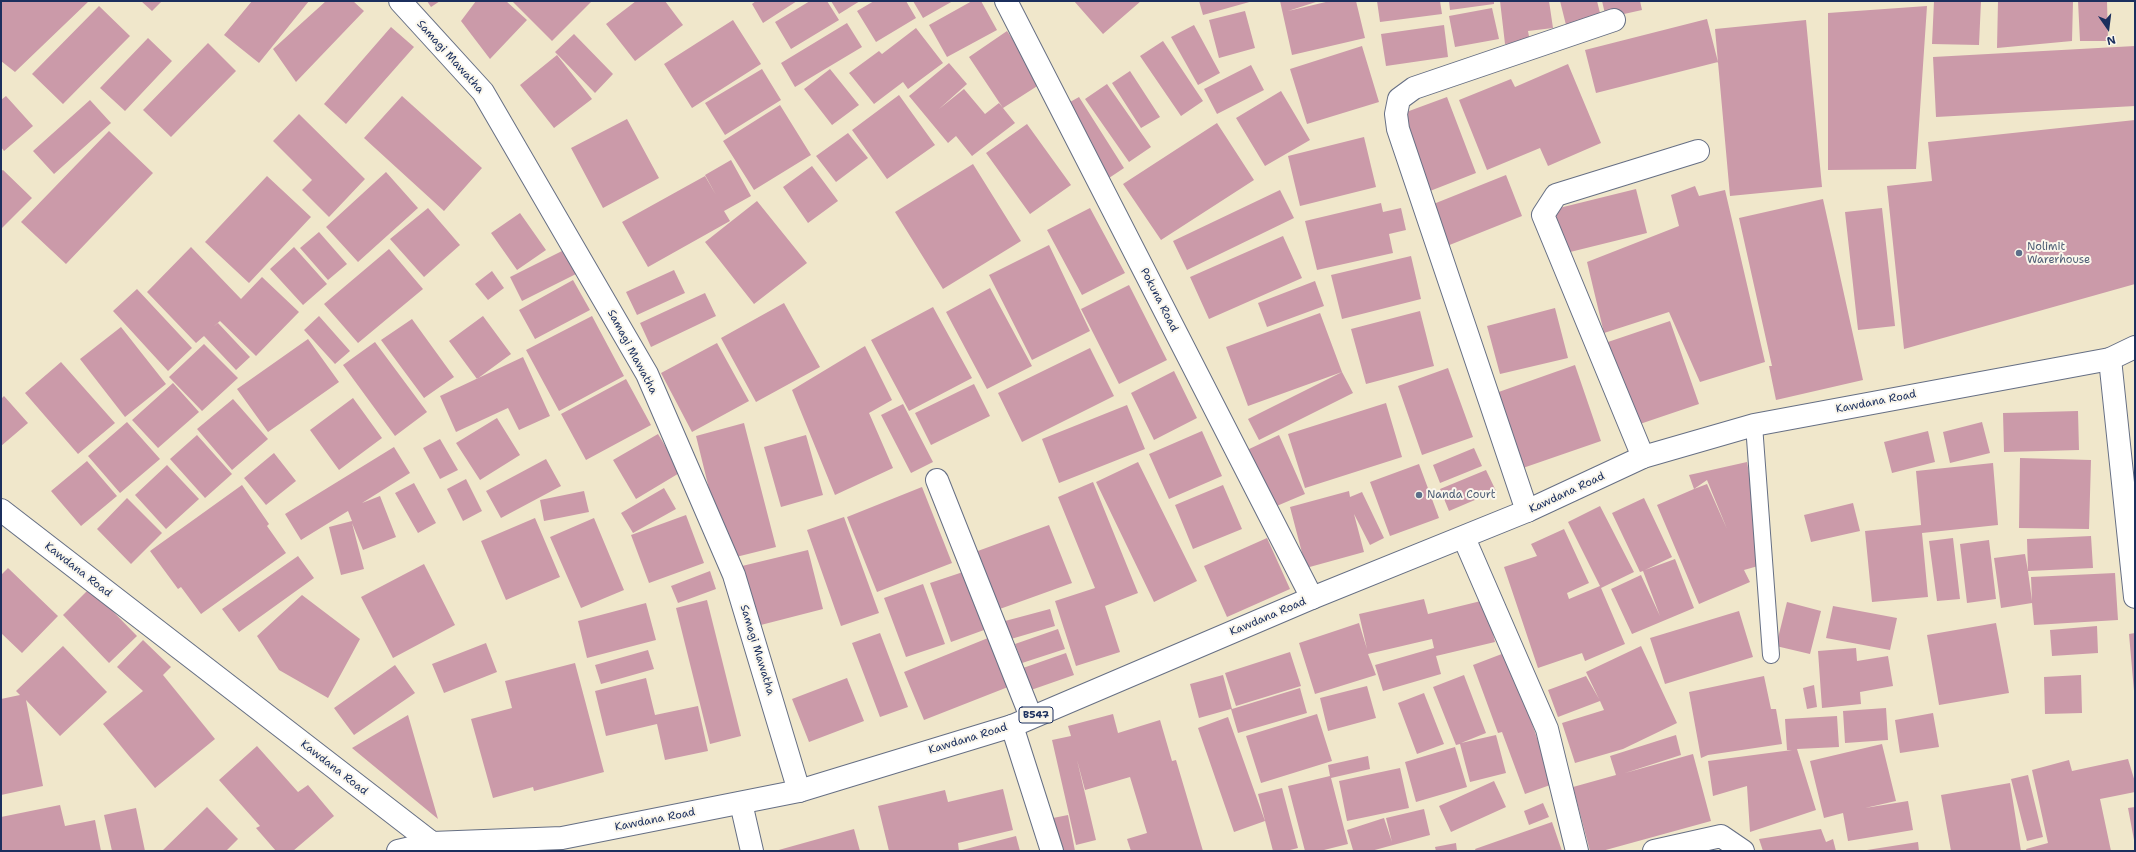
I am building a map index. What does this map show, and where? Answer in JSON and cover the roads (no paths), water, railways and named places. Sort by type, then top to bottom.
[{"type":"street","name":"Samagi Mawatha","points":[[400,1],[483,92],[647,374],[734,575],[800,791]]},
{"type":"street","name":"Pokuna Road","points":[[1006,1],[1312,598]]},
{"type":"street","points":[[1527,511],[1398,129],[1396,114],[1399,99],[1414,88],[1614,20]]},
{"type":"street","points":[[1643,457],[1543,215],[1556,195],[1698,151]]},
{"type":"street","name":"Kawdana Road","points":[[1,510],[432,843],[561,845],[741,803],[800,791],[1021,722],[1312,598],[1464,538],[1527,511],[1643,457],[1754,425],[2110,359],[2135,347]]},
{"type":"street","points":[[2110,359],[2135,597]]},
{"type":"street","points":[[937,480],[1021,722],[1052,851]]},
{"type":"street","points":[[1464,538],[1547,729],[1577,851]]},
{"type":"street","points":[[741,803],[752,851]]},
{"type":"street","points":[[1654,851],[1721,836],[1743,851]]},
{"type":"street","points":[[398,851],[432,843]]},
{"type":"lane","points":[[1754,425],[1771,655]]},
{"type":"place","name":"Nolimit Warerhouse","points":[[2019,253]]},
{"type":"place","name":"Nanda Court","points":[[1419,495]]}]
